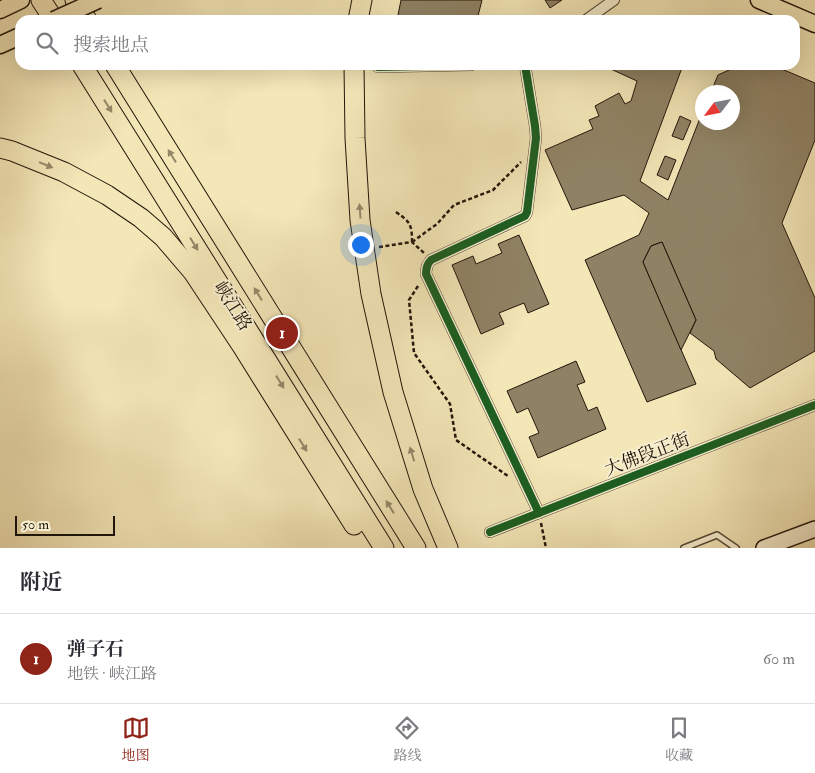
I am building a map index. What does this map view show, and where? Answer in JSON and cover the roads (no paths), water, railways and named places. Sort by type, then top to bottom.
[{"type":"highway","points":[[41,0],[51,15]]},
{"type":"highway","points":[[75,0],[84,15]]},
{"type":"highway","points":[[354,0],[356,15]]},
{"type":"highway","points":[[358,15],[362,0]]},
{"type":"highway","name":"峡江路","points":[[85,70],[384,548]]},
{"type":"highway","name":"峡江路","points":[[118,70],[416,548]]},
{"type":"highway","points":[[354,70],[355,138],[360,220],[371,294],[392,392],[423,489],[448,548]]},
{"type":"highway","points":[[0,148],[64,172],[107,195],[141,218],[163,237],[193,272],[370,548]]},
{"type":"main road","points":[[0,10],[21,0]]},
{"type":"main road","points":[[65,15],[98,0]]},
{"type":"main road","points":[[759,0],[794,15]]},
{"type":"main road","points":[[800,18],[815,24]]},
{"type":"main road","points":[[0,45],[15,38]]},
{"type":"street","points":[[593,15],[614,0]]},
{"type":"street","points":[[526,70],[535,126],[527,212],[525,216],[431,260],[427,264],[426,274],[539,513]]},
{"type":"street","name":"大佛段正街","points":[[490,532],[815,405]]},
{"type":"street","points":[[764,548],[815,529]]},
{"type":"lane","points":[[684,548],[717,535],[736,548]]},
{"type":"place","name":"弹子石","points":[[282,333]]}]
